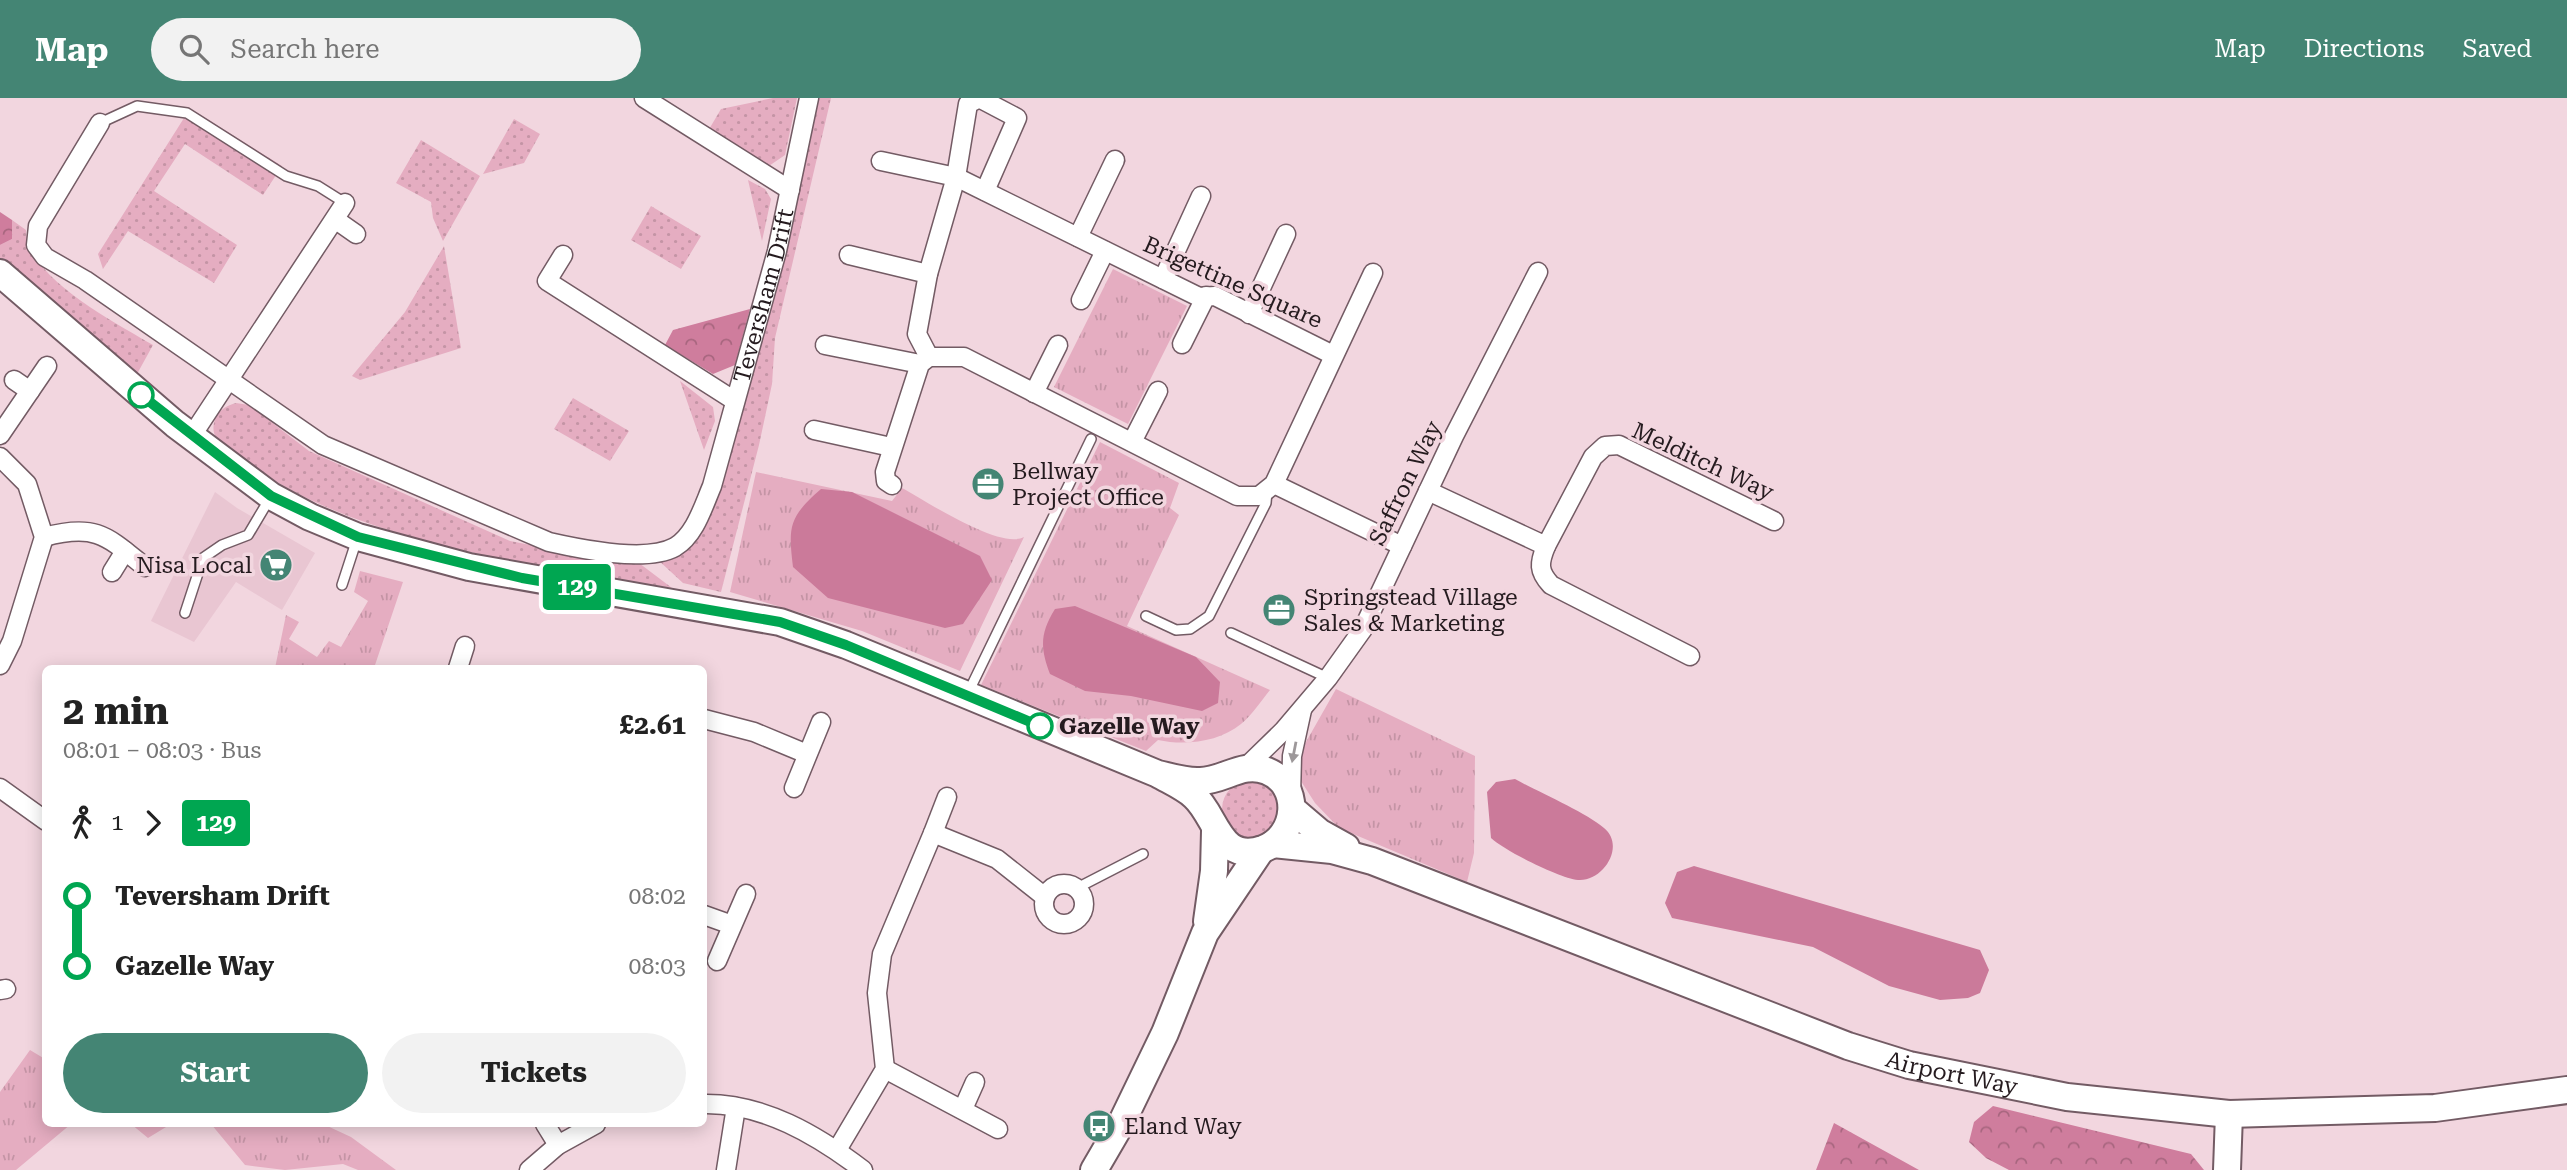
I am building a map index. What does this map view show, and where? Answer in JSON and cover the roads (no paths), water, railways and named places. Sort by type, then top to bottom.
[{"type":"street","name":"Teversham Drift","points":[[644,98],[790,190]]},
{"type":"street","name":"Teversham Drift","points":[[100,123],[38,226],[36,244],[44,257],[85,280],[323,445],[549,542],[586,550],[636,553],[659,552],[675,547],[698,519],[712,486],[776,251],[810,98]]},
{"type":"street","points":[[892,485],[886,481],[885,471],[891,447],[925,361],[917,334],[928,274],[956,177],[968,104],[979,98],[1017,118],[985,191]]},
{"type":"street","points":[[1078,237],[1115,160]]},
{"type":"street","name":"Brigettine Square","points":[[881,161],[956,177],[1199,297],[1215,296],[1333,355],[1270,487]]},
{"type":"street","points":[[1163,279],[1201,196]]},
{"type":"street","points":[[191,436],[231,380],[345,204]]},
{"type":"street","points":[[337,220],[356,234]]},
{"type":"street","points":[[1249,314],[1286,234]]},
{"type":"street","points":[[1081,300],[1105,251]]},
{"type":"street","name":"Teversham Drift","points":[[563,255],[547,281],[735,401]]},
{"type":"street","points":[[849,256],[928,274]]},
{"type":"street","name":"Saffron Way","points":[[1242,769],[1283,731],[1328,678],[1363,629],[1428,491],[1538,272]]},
{"type":"street","points":[[0,273],[191,436],[271,496],[358,537],[509,576],[780,622],[846,645],[1158,774],[1194,796],[1222,839],[1240,849],[1267,847]]},
{"type":"street","points":[[1333,355],[1373,274]]},
{"type":"street","points":[[1182,344],[1206,296]]},
{"type":"street","points":[[825,345],[925,361],[964,357],[1237,496],[1252,498],[1270,487],[1402,546]]},
{"type":"street","points":[[1034,393],[1058,345]]},
{"type":"street","points":[[0,435],[47,366]]},
{"type":"street","points":[[15,380],[30,391]]},
{"type":"street","points":[[1132,442],[1158,391]]},
{"type":"street","points":[[814,430],[891,447]]},
{"type":"street","name":"Melditch Way","points":[[1546,546],[1593,457],[1605,446],[1619,445],[1774,522]]},
{"type":"street","points":[[0,457],[27,484],[44,537],[12,641],[0,665]]},
{"type":"street","points":[[1428,491],[1546,546],[1539,562],[1541,574],[1551,585],[1690,656]]},
{"type":"street","points":[[44,537],[82,530],[103,534],[145,567]]},
{"type":"street","points":[[112,572],[125,551]]},
{"type":"street","points":[[459,665],[465,646]]},
{"type":"street","name":"Saffron Way","points":[[1292,804],[1292,756],[1303,707]]},
{"type":"street","points":[[707,720],[754,732],[807,754]]},
{"type":"street","points":[[794,788],[821,722]]},
{"type":"street","points":[[1158,774],[1198,782],[1217,779],[1242,769],[1268,771],[1286,787],[1292,804],[1287,829],[1267,847],[1205,933]]},
{"type":"street","points":[[1094,1170],[1122,1122],[1165,1033],[1205,933],[1214,871],[1211,796],[1220,782],[1242,769]]},
{"type":"street","points":[[0,788],[41,818]]},
{"type":"street","points":[[837,1150],[885,1069],[878,972],[882,954],[947,797]]},
{"type":"street","name":"Airport Way","points":[[1292,804],[1319,832],[1372,861]]},
{"type":"street","points":[[933,833],[997,859],[1045,897]]},
{"type":"street","name":"Airport Way","points":[[1267,847],[1332,850],[1372,861],[1787,1025],[1909,1065],[2067,1097],[2229,1114],[2435,1108],[2567,1090]]},
{"type":"street","points":[[1061,884],[1077,888],[1083,896],[1083,911],[1074,922],[1059,924],[1047,916],[1045,897],[1049,891],[1061,884]]},
{"type":"street","points":[[717,961],[746,894]]},
{"type":"street","points":[[707,916],[732,925]]},
{"type":"street","points":[[885,1069],[998,1129]]},
{"type":"street","points":[[963,1109],[975,1082]]},
{"type":"street","points":[[707,1104],[736,1107],[785,1122],[837,1150],[863,1170]]},
{"type":"street","points":[[726,1170],[736,1107]]},
{"type":"street","points":[[2227,1170],[2229,1114]]},
{"type":"street","points":[[547,1127],[558,1145]]},
{"type":"street","points":[[529,1170],[558,1145],[591,1127]]},
{"type":"lane","points":[[100,123],[137,106],[187,113],[286,176],[318,186],[345,204]]},
{"type":"lane","points":[[966,696],[1091,439]]},
{"type":"lane","points":[[1146,616],[1176,630],[1189,629],[1209,616],[1266,503],[1270,487]]},
{"type":"lane","points":[[185,613],[203,558],[222,545],[248,535],[271,496]]},
{"type":"lane","points":[[342,585],[358,537]]},
{"type":"lane","points":[[1231,633],[1328,678]]},
{"type":"lane","points":[[1077,888],[1143,854]]},
{"type":"place","name":"Bellway Project Office","points":[[988,484]]},
{"type":"place","name":"Nisa Local","points":[[276,565]]},
{"type":"place","name":"Springstead Village Sales & Marketing","points":[[1279,610]]},
{"type":"place","name":"Gazelle Way","points":[[1040,726]]},
{"type":"place","name":"Eland Way","points":[[1099,1126]]}]
